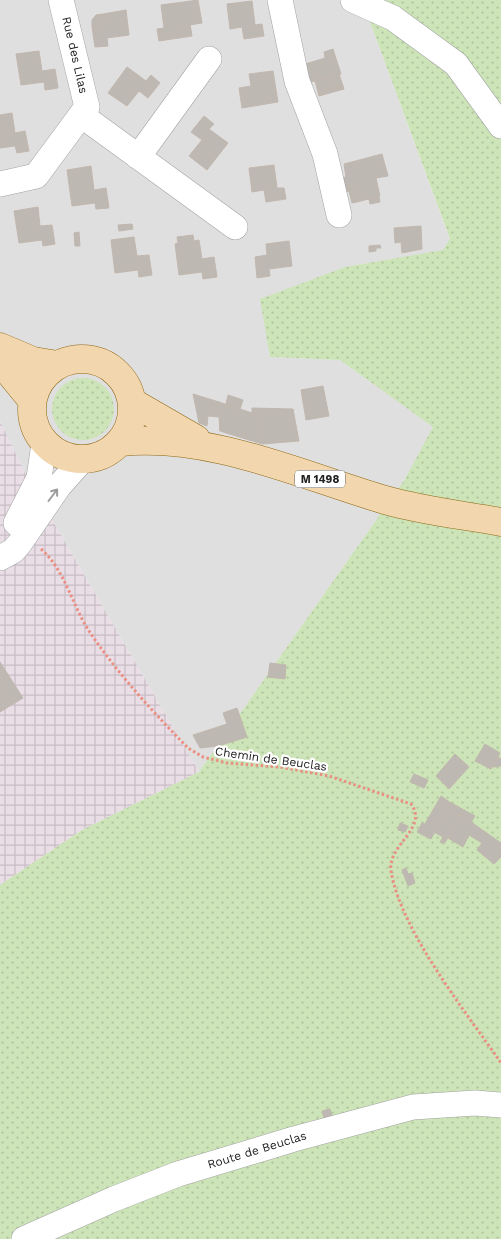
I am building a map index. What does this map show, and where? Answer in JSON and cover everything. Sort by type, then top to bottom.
[{"type":"main road","points":[[0,347],[33,361],[58,365]]},
{"type":"main road","points":[[83,459],[63,456],[44,444],[36,434],[33,423],[32,400],[38,386],[58,365],[72,360],[100,363],[122,377],[132,402],[131,422],[121,442]]},
{"type":"main road","points":[[0,361],[32,400]]},
{"type":"main road","name":"M 1498","points":[[132,402],[208,446]]},
{"type":"main road","name":"M 1498","points":[[83,459],[98,456],[121,442],[156,439],[173,443],[208,446],[388,500],[501,522]]},
{"type":"street","name":"Rue des Lilas","points":[[61,0],[86,107],[81,115]]},
{"type":"street","points":[[280,0],[297,81],[325,154],[339,215]]},
{"type":"street","points":[[352,0],[393,18],[456,64],[501,126]]},
{"type":"street","points":[[138,157],[210,59]]},
{"type":"street","points":[[0,184],[36,176],[81,115],[235,227]]},
{"type":"street","points":[[0,549],[39,478],[44,444]]},
{"type":"street","points":[[0,558],[13,551],[59,486],[83,459]]},
{"type":"street","name":"Route de Beuclas","points":[[24,1239],[114,1199],[178,1174],[294,1139],[413,1107],[475,1103],[501,1105]]},
{"type":"path","name":"Chemin de Beuclas","points":[[26,534],[45,552],[55,566],[85,625],[101,649],[188,748],[203,757],[227,763],[280,767],[329,776],[410,804],[416,811],[416,820],[391,858],[391,870],[396,887],[414,933],[501,1063]]},
{"type":"shaded area","points":[[0,0],[362,0],[450,240],[443,251],[345,267],[261,299],[270,357],[340,360],[434,427],[405,479],[199,772],[26,475],[0,421]]},
{"type":"shaded area","points":[[0,421],[26,475],[199,772],[82,830],[0,885]]},
{"type":"green space","points":[[362,0],[501,0],[501,1239],[0,1239],[0,885],[82,830],[199,772],[405,479],[433,427],[340,360],[270,357],[260,299],[345,267],[443,250],[450,239]]},
{"type":"green space","points":[[83,378],[95,381],[105,387],[111,397],[114,409],[111,421],[105,431],[95,437],[83,440],[71,437],[61,431],[55,421],[52,409],[55,397],[61,387],[71,381]]},
{"type":"building","points":[[198,0],[202,23],[177,27],[179,38],[159,41],[157,29],[164,28],[161,5]]},
{"type":"building","points":[[252,1],[255,25],[262,24],[264,36],[244,39],[242,27],[230,29],[227,4]]},
{"type":"building","points":[[126,10],[129,35],[107,38],[108,46],[95,47],[92,27],[104,25],[103,14]]},
{"type":"building","points":[[103,14],[104,25],[92,27],[92,20],[96,15]]},
{"type":"building","points":[[190,24],[192,36],[179,38],[177,27]]},
{"type":"building","points":[[333,49],[341,74],[307,83],[302,65],[325,58],[324,52]]},
{"type":"building","points":[[39,51],[42,71],[55,69],[58,88],[45,90],[44,82],[21,85],[16,54]]},
{"type":"building","points":[[127,67],[146,81],[151,75],[160,83],[148,98],[139,91],[127,106],[108,93]]},
{"type":"building","points":[[273,71],[278,102],[242,108],[239,88],[251,86],[249,74]]},
{"type":"building","points":[[339,74],[343,86],[318,92],[315,81]]},
{"type":"building","points":[[343,86],[344,89],[319,96],[318,92]]},
{"type":"building","points":[[12,113],[15,133],[25,131],[29,151],[17,153],[15,146],[0,148],[0,115]]},
{"type":"building","points":[[204,116],[214,124],[209,129],[228,143],[207,170],[189,156],[202,140],[191,132]]},
{"type":"building","points":[[382,154],[388,176],[376,178],[380,196],[357,202],[354,190],[341,193],[338,179],[346,177],[344,164]]},
{"type":"building","points":[[274,165],[277,188],[284,188],[286,199],[266,202],[264,190],[252,192],[249,168]]},
{"type":"building","points":[[91,166],[94,190],[106,188],[109,208],[96,209],[95,203],[72,206],[67,170]]},
{"type":"building","points":[[354,190],[357,202],[352,203],[349,191]]},
{"type":"building","points":[[379,197],[380,202],[370,204],[369,199]]},
{"type":"building","points":[[38,207],[40,226],[52,225],[55,244],[43,246],[42,240],[19,243],[14,211]]},
{"type":"building","points":[[132,224],[133,229],[119,231],[118,225]]},
{"type":"building","points":[[421,226],[422,249],[402,253],[401,242],[395,243],[394,228]]},
{"type":"building","points":[[79,232],[80,246],[75,246],[74,233]]},
{"type":"building","points":[[193,235],[194,241],[199,240],[202,259],[214,257],[217,277],[203,279],[202,272],[179,275],[175,244],[178,243],[177,237]]},
{"type":"building","points":[[134,237],[137,256],[149,255],[152,275],[139,277],[138,270],[115,273],[111,240]]},
{"type":"building","points":[[289,241],[292,266],[269,269],[270,276],[257,278],[255,257],[267,255],[266,244]]},
{"type":"building","points":[[380,245],[381,248],[376,248],[376,251],[369,252],[369,246]]},
{"type":"building","points":[[323,386],[329,416],[306,420],[301,390]]},
{"type":"building","points":[[193,394],[219,402],[220,431],[219,417],[208,416],[207,426],[199,423]]},
{"type":"building","points":[[228,395],[243,400],[240,409],[226,404]]},
{"type":"building","points":[[219,402],[258,415],[262,444],[220,431]]},
{"type":"building","points":[[252,408],[293,409],[299,441],[262,444],[258,415],[252,413]]},
{"type":"building","points":[[0,662],[23,698],[0,712]]},
{"type":"building","points":[[270,663],[286,665],[285,679],[268,677]]},
{"type":"building","points":[[237,708],[247,737],[218,746],[200,748],[193,735],[227,724],[223,713]]},
{"type":"building","points":[[485,744],[500,753],[491,769],[475,761]]},
{"type":"building","points":[[455,754],[469,767],[449,789],[436,776]]},
{"type":"building","points":[[498,757],[501,759],[501,766],[493,767]]},
{"type":"building","points":[[414,774],[428,780],[424,788],[410,782]]},
{"type":"building","points":[[441,796],[451,803],[431,839],[417,832],[422,823],[425,824]]},
{"type":"building","points":[[451,803],[457,806],[454,812],[461,816],[444,844],[440,842],[443,837],[434,832]]},
{"type":"building","points":[[457,806],[464,810],[461,816],[454,812]]},
{"type":"building","points":[[464,810],[475,816],[471,822],[501,843],[501,857],[494,864],[477,850],[482,843],[469,835],[463,847],[448,838]]},
{"type":"building","points":[[400,823],[408,826],[405,832],[398,830]]},
{"type":"building","points":[[406,868],[408,874],[412,873],[415,883],[408,886],[402,870]]},
{"type":"building","points":[[330,1109],[332,1116],[324,1118],[322,1111]]}]
